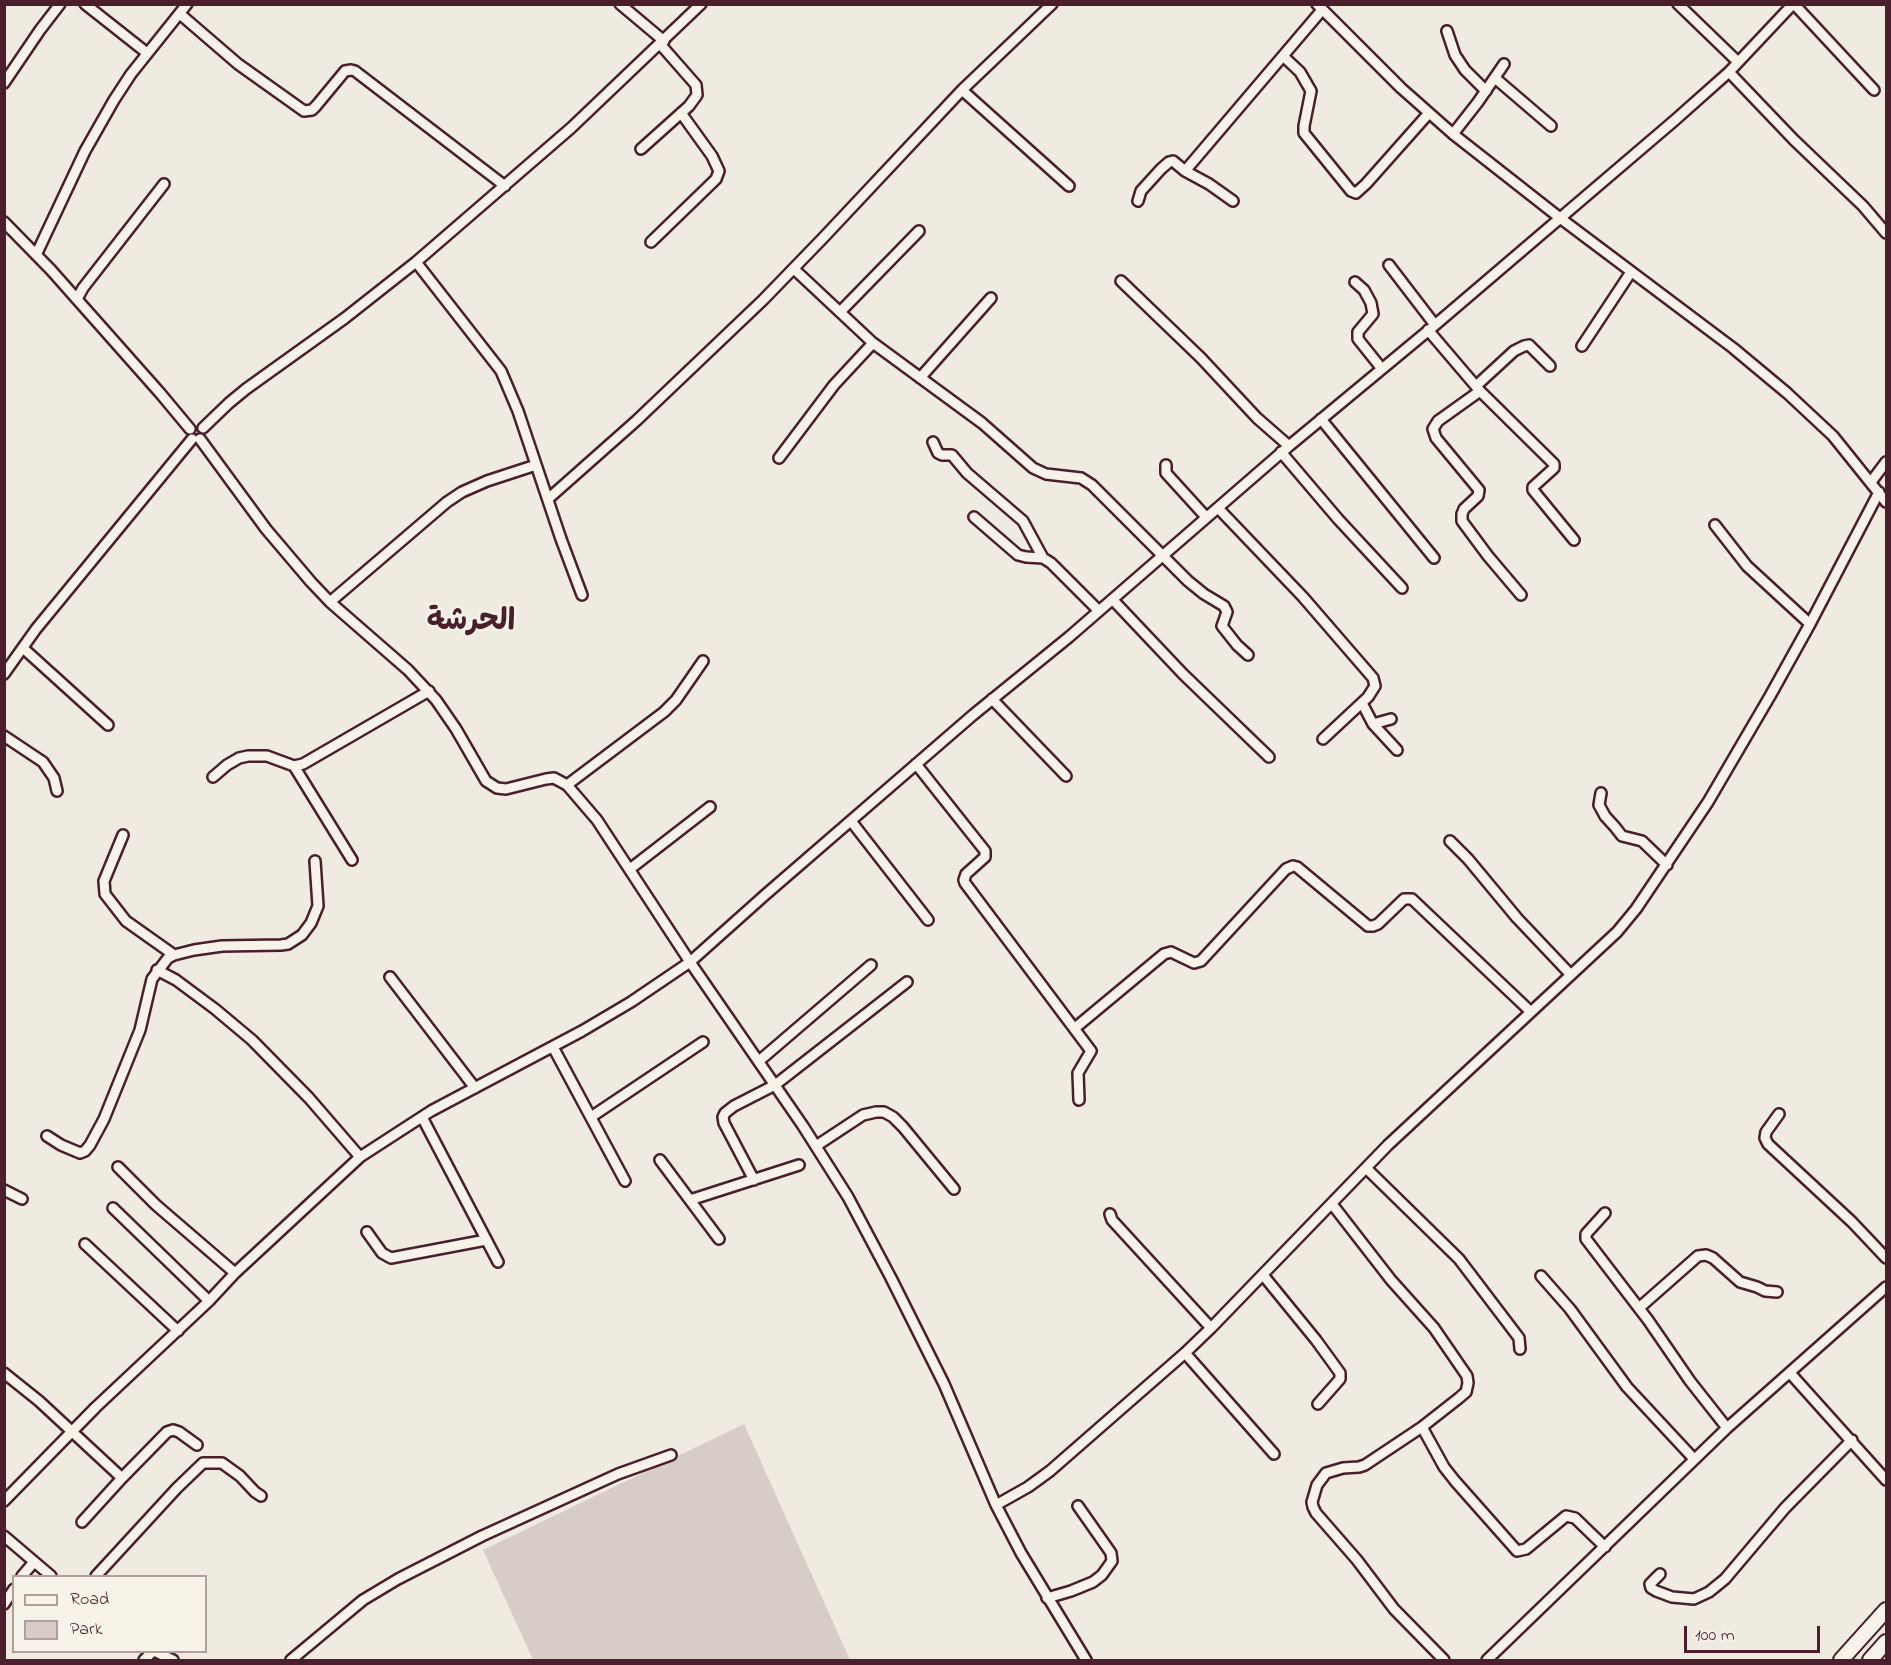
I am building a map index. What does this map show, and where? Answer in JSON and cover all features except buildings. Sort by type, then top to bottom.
[{"type":"highway","points":[[1841,1660],[1887,1610]]},
{"type":"highway","points":[[1870,1660],[1887,1642]]},
{"type":"street","points":[[4,83],[60,4]]},
{"type":"street","points":[[85,4],[147,54]]},
{"type":"street","points":[[36,255],[85,151],[114,100],[187,4]]},
{"type":"street","points":[[620,4],[662,43],[697,90],[694,100],[641,149]]},
{"type":"street","points":[[4,674],[107,541],[194,436],[204,434],[203,428],[246,389],[345,318],[416,262],[505,186],[662,43],[689,9],[701,4]]},
{"type":"street","points":[[548,499],[636,421],[794,268],[962,90],[1052,4]]},
{"type":"street","points":[[1678,4],[1738,62]]},
{"type":"street","points":[[4,1501],[96,1407],[360,1157],[422,1117],[553,1047],[631,1002],[690,962],[992,699],[1060,645],[1285,449],[1432,328],[1676,120],[1729,72],[1793,4],[1874,90]]},
{"type":"street","points":[[1185,171],[1283,56],[1320,7],[1452,134],[1733,348],[1787,393],[1833,436],[1887,502]]},
{"type":"street","points":[[180,14],[238,64],[304,111],[312,110],[345,71],[355,71],[505,186]]},
{"type":"street","points":[[1447,31],[1455,55],[1465,70],[1486,91]]},
{"type":"street","points":[[1283,56],[1300,72],[1311,91],[1304,133],[1351,191],[1356,193],[1429,113]]},
{"type":"street","points":[[1452,134],[1504,64]]},
{"type":"street","points":[[1729,72],[1887,233]]},
{"type":"street","points":[[1495,78],[1551,126]]},
{"type":"street","points":[[962,90],[1069,186]]},
{"type":"street","points":[[651,242],[716,179],[720,171],[681,113]]},
{"type":"street","points":[[1138,201],[1141,191],[1161,169],[1173,161],[1233,201]]},
{"type":"street","points":[[77,299],[83,288],[164,184]]},
{"type":"street","points":[[4,222],[77,299],[160,393],[273,538],[330,602],[429,691],[446,713],[480,773],[491,785],[506,789],[554,778],[567,785],[587,807],[848,1197],[944,1384],[996,1505],[1047,1598],[1086,1660]]},
{"type":"street","points":[[840,312],[919,231]]},
{"type":"street","points":[[416,262],[501,371],[518,411],[582,595]]},
{"type":"street","points":[[1389,264],[1432,328],[1478,389],[1554,464],[1554,468],[1533,487],[1533,490],[1574,540]]},
{"type":"street","points":[[794,268],[873,343],[982,423],[1039,471],[1056,476],[1081,478],[1089,482],[1163,557],[1198,589],[1226,608],[1227,614],[1222,626],[1248,655]]},
{"type":"street","points":[[1582,346],[1631,272]]},
{"type":"street","points":[[1121,281],[1201,358],[1257,418],[1285,449],[1338,519],[1402,588]]},
{"type":"street","points":[[1355,282],[1364,290],[1371,303],[1373,314],[1358,332],[1359,339],[1382,369]]},
{"type":"street","points":[[920,378],[991,298]]},
{"type":"street","points":[[779,458],[834,385],[873,343]]},
{"type":"street","points":[[1521,595],[1462,521],[1464,509],[1478,496],[1479,490],[1436,438],[1433,429],[1438,421],[1478,389],[1514,351],[1528,345],[1550,366]]},
{"type":"street","points":[[1321,420],[1434,558]]},
{"type":"street","points":[[933,442],[939,453],[952,455],[967,473],[1023,521],[1043,558]]},
{"type":"street","points":[[1871,482],[1887,462]]},
{"type":"street","points":[[330,602],[447,502],[462,492],[536,465]]},
{"type":"street","points":[[1166,465],[1166,473],[1206,518]]},
{"type":"street","points":[[996,1505],[1028,1488],[1050,1471],[1185,1353],[1212,1328],[1366,1168],[1450,1086],[1617,932],[1667,865],[1713,793],[1810,624],[1879,492]]},
{"type":"street","points":[[1218,508],[1303,597],[1370,673],[1375,682],[1373,691],[1323,739]]},
{"type":"street","points":[[974,517],[1018,555],[1043,558],[1054,565],[1099,611]]},
{"type":"street","points":[[1715,525],[1747,566],[1810,624]]},
{"type":"street","points":[[1113,600],[1183,674],[1269,757]]},
{"type":"street","points":[[23,648],[108,725]]},
{"type":"street","points":[[567,785],[664,712],[676,700],[703,661]]},
{"type":"street","points":[[294,766],[311,760],[429,691]]},
{"type":"street","points":[[992,699],[1066,776]]},
{"type":"street","points":[[1362,703],[1373,724],[1397,750]]},
{"type":"street","points":[[1373,724],[1391,719]]},
{"type":"street","points":[[4,736],[43,762],[54,778],[57,791]]},
{"type":"street","points":[[213,777],[227,765],[248,756],[267,756],[294,766],[352,860]]},
{"type":"street","points":[[916,765],[986,851],[985,857],[966,874],[965,883],[1091,1051],[1078,1073],[1079,1100]]},
{"type":"street","points":[[1601,793],[1599,805],[1622,836],[1642,841],[1667,865]]},
{"type":"street","points":[[630,869],[710,807]]},
{"type":"street","points":[[851,821],[928,920]]},
{"type":"street","points":[[123,836],[104,881],[105,894],[126,921],[174,955]]},
{"type":"street","points":[[1450,841],[1571,975]]},
{"type":"street","points":[[47,1136],[80,1153],[90,1145],[104,1119],[140,1030],[151,984],[157,970],[168,958],[222,946],[281,945],[296,939],[311,923],[318,906],[315,861]]},
{"type":"street","points":[[1075,1028],[1164,954],[1172,952],[1194,963],[1200,961],[1286,869],[1293,866],[1368,926],[1373,927],[1378,924],[1404,898],[1412,899],[1531,1012]]},
{"type":"street","points":[[759,1061],[871,965]]},
{"type":"street","points":[[157,970],[184,986],[252,1040],[309,1098],[360,1157]]},
{"type":"street","points":[[390,976],[475,1088]]},
{"type":"street","points":[[753,1180],[728,1132],[723,1117],[725,1113],[775,1085],[907,982]]},
{"type":"street","points":[[591,1117],[703,1042]]},
{"type":"street","points":[[553,1047],[625,1181]]},
{"type":"street","points":[[816,1146],[863,1115],[884,1112],[903,1127],[954,1189]]},
{"type":"street","points":[[1779,1114],[1766,1132],[1765,1138],[1768,1144],[1887,1258]]},
{"type":"street","points":[[422,1117],[498,1262]]},
{"type":"street","points":[[660,1160],[719,1239]]},
{"type":"street","points":[[690,1200],[799,1165]]},
{"type":"street","points":[[118,1167],[156,1205],[235,1274]]},
{"type":"street","points":[[1366,1168],[1459,1259],[1519,1338],[1520,1349]]},
{"type":"street","points":[[4,1190],[22,1199]]},
{"type":"street","points":[[1332,1204],[1391,1280],[1434,1328],[1467,1376],[1468,1383],[1466,1392],[1422,1427],[1362,1466],[1326,1473],[1317,1485],[1312,1502],[1313,1507],[1394,1609],[1444,1660]]},
{"type":"street","points":[[112,1208],[209,1301]]},
{"type":"street","points":[[1605,1213],[1586,1234],[1586,1239],[1727,1428]]},
{"type":"street","points":[[1110,1214],[1112,1220],[1212,1328]]},
{"type":"street","points":[[367,1232],[382,1253],[391,1258],[486,1240]]},
{"type":"street","points":[[85,1244],[178,1331]]},
{"type":"street","points":[[1639,1308],[1698,1256],[1706,1255],[1713,1258],[1740,1282],[1768,1292],[1777,1292]]},
{"type":"street","points":[[1263,1275],[1340,1373],[1340,1379],[1318,1404]]},
{"type":"street","points":[[1541,1276],[1569,1309],[1627,1387],[1694,1459]]},
{"type":"street","points":[[1487,1660],[1727,1428],[1887,1287]]},
{"type":"street","points":[[1185,1353],[1274,1454]]},
{"type":"street","points":[[4,1373],[39,1401],[122,1478]]},
{"type":"street","points":[[1790,1373],[1887,1480]]},
{"type":"street","points":[[1422,1427],[1444,1467],[1517,1551],[1526,1549],[1566,1516],[1575,1518],[1605,1547]]},
{"type":"street","points":[[82,1522],[167,1432],[173,1430],[179,1432],[197,1445]]},
{"type":"street","points":[[1660,1574],[1650,1584],[1652,1588],[1672,1597],[1694,1599],[1709,1592],[1725,1579],[1785,1508],[1852,1440]]},
{"type":"street","points":[[291,1660],[363,1600],[398,1579],[482,1536],[618,1474],[671,1455]]},
{"type":"street","points":[[97,1575],[203,1463],[216,1462],[226,1466],[261,1496]]},
{"type":"street","points":[[1047,1598],[1093,1582],[1102,1575],[1112,1561],[1111,1553],[1078,1506]]},
{"type":"street","points":[[4,1536],[50,1575]]},
{"type":"street","points":[[23,1575],[34,1562]]},
{"type":"street","points":[[156,1653],[173,1660]]},
{"type":"green space","points":[[744,1424],[850,1660],[533,1660],[483,1550]]},
{"type":"district","name":"الحرشة","points":[[471,624]]}]
